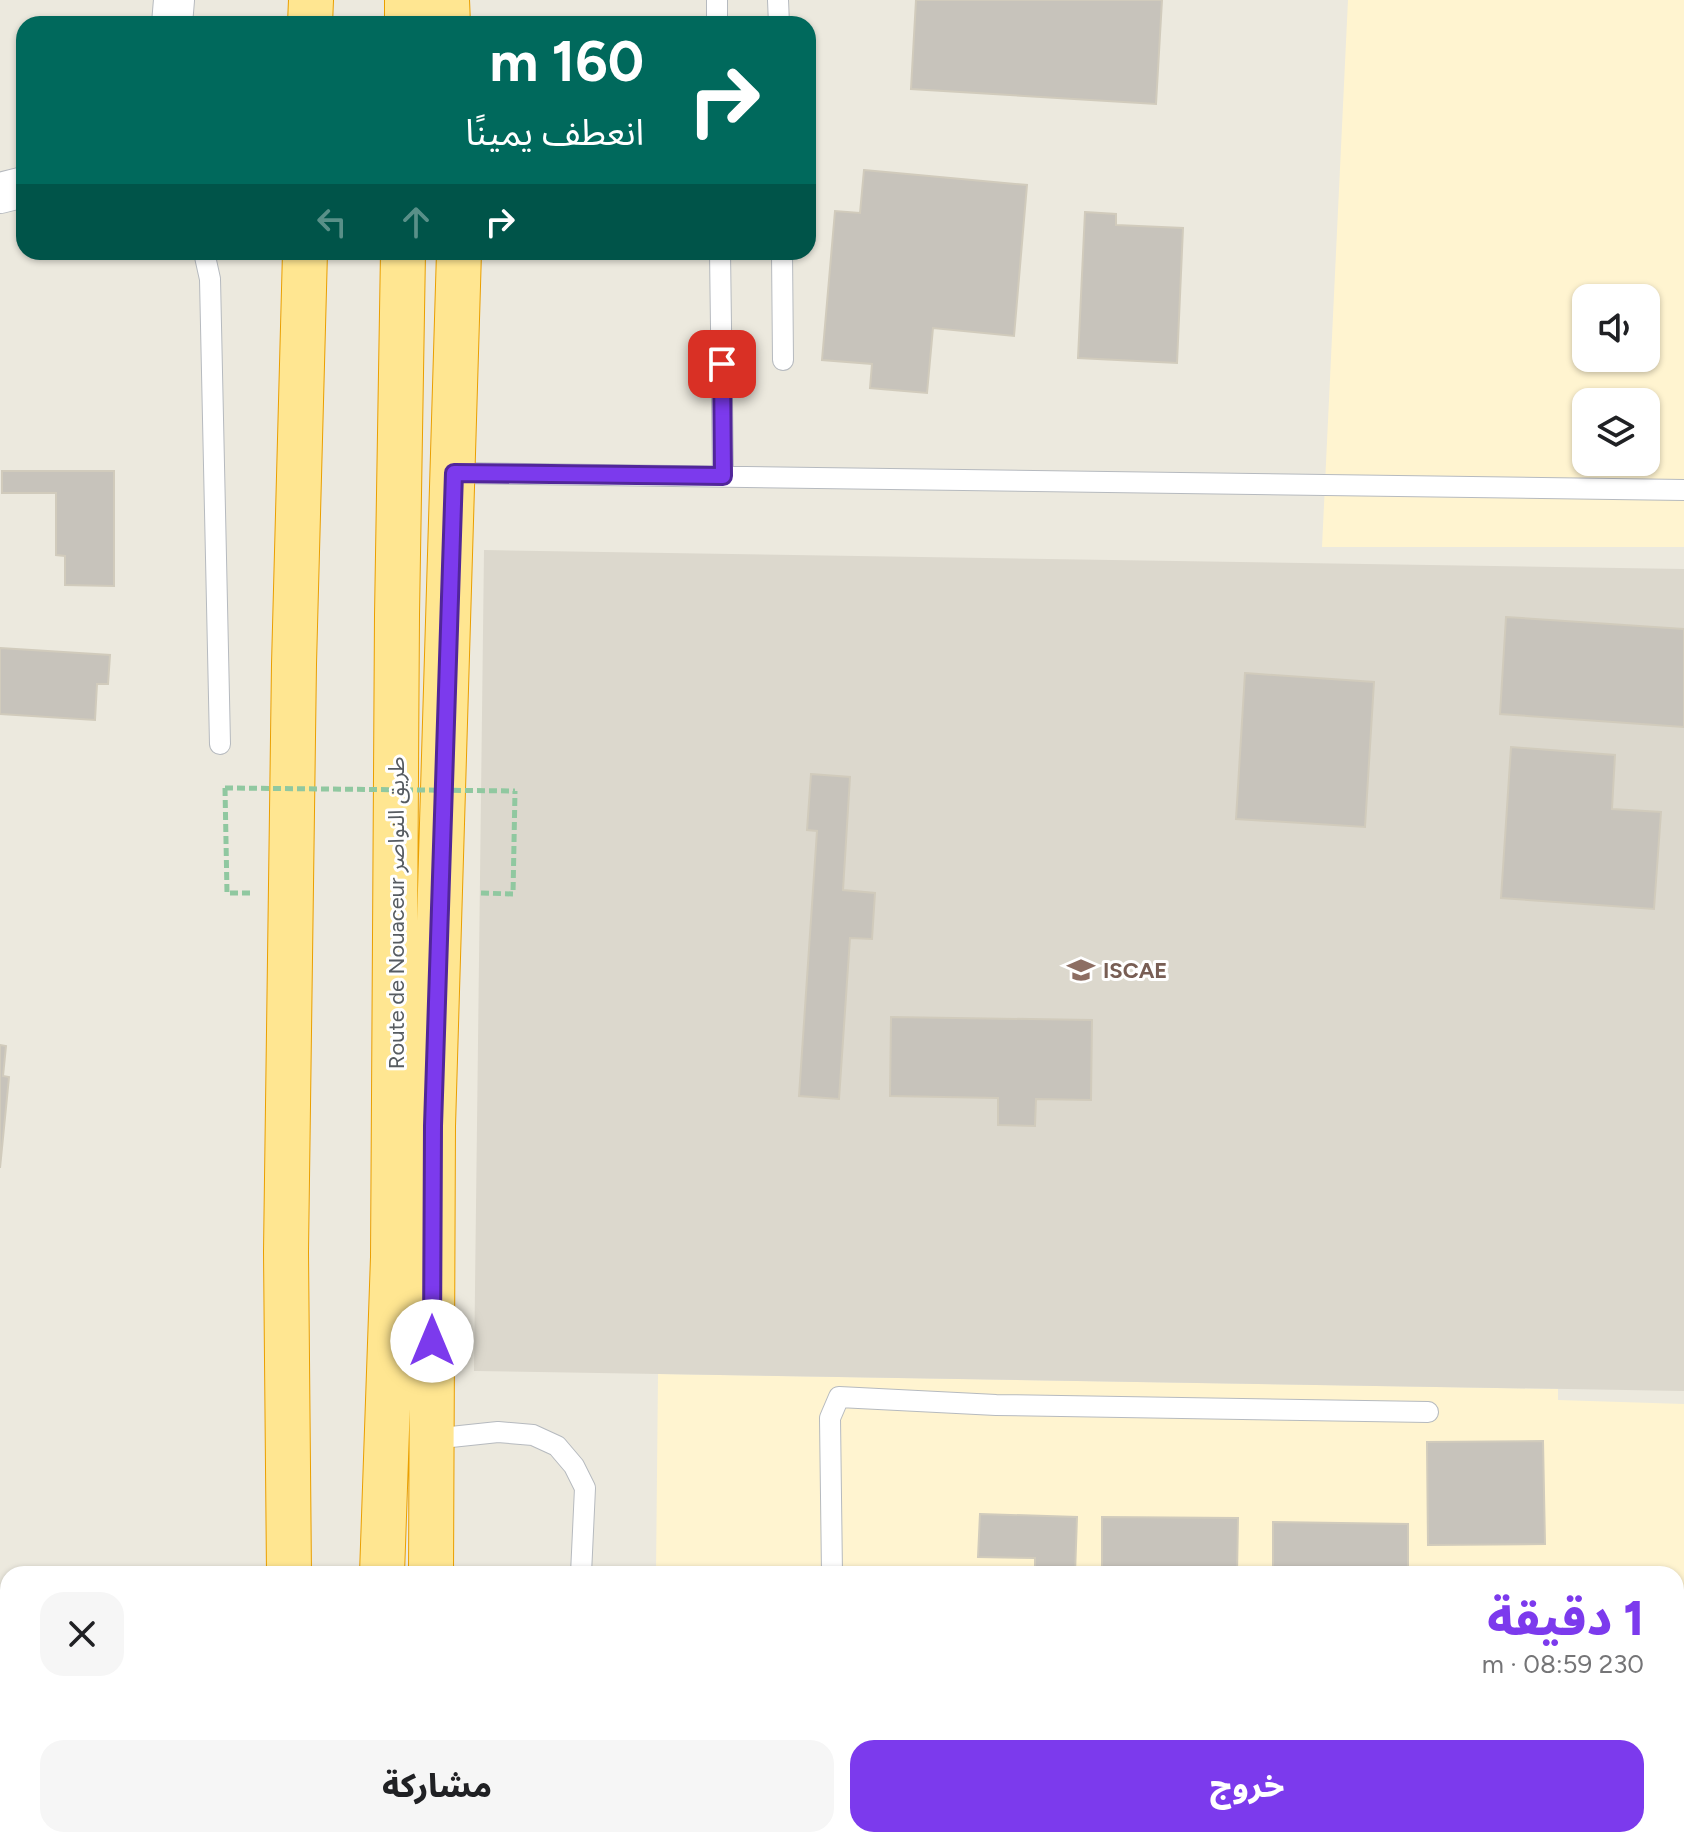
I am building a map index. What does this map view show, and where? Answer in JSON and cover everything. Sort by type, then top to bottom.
[{"type":"highway","points":[[289,1566],[286,1252],[294,679],[305,260]]},
{"type":"highway","name":"Route de Nouaceur طريق النواصر","points":[[382,1566],[393,1257],[403,260]]},
{"type":"highway","points":[[431,1566],[433,1126],[459,260]]},
{"type":"lane","points":[[206,260],[210,279],[220,744]]},
{"type":"lane","points":[[720,260],[723,476]]},
{"type":"lane","points":[[782,260],[783,360]]},
{"type":"lane","points":[[454,473],[1684,490]]},
{"type":"lane","points":[[832,1566],[830,1418],[839,1397],[996,1405],[1428,1412]]},
{"type":"lane","points":[[432,1439],[498,1432],[533,1435],[557,1446],[574,1466],[585,1488],[581,1566]]},
{"type":"path","points":[[227,893],[225,788],[515,791],[513,894]]},
{"type":"shaded area","points":[[1348,0],[1684,0],[1684,547],[1322,547]]},
{"type":"shaded area","name":"ISCAE","points":[[484,550],[1684,569],[1684,1391],[474,1371]]},
{"type":"shaded area","points":[[658,1374],[1558,1389],[1558,1400],[1684,1404],[1684,1566],[656,1566]]},
{"type":"building","points":[[916,0],[1162,0],[1156,104],[911,89]]},
{"type":"building","points":[[864,170],[1027,185],[1014,336],[933,328],[927,393],[870,388],[872,364],[822,360],[835,211],[860,213]]},
{"type":"building","points":[[1085,212],[1116,214],[1116,225],[1183,228],[1177,363],[1078,358]]},
{"type":"building","points":[[2,471],[114,471],[114,586],[65,585],[65,556],[56,555],[56,493],[2,493]]},
{"type":"building","points":[[1506,617],[1684,629],[1684,727],[1500,714]]},
{"type":"building","points":[[0,648],[110,655],[108,684],[97,684],[95,720],[0,714]]},
{"type":"building","points":[[1245,673],[1374,682],[1365,827],[1236,819]]},
{"type":"building","points":[[1511,747],[1615,755],[1612,809],[1661,812],[1654,909],[1501,898]]},
{"type":"building","points":[[811,774],[850,777],[843,890],[875,893],[872,939],[850,938],[839,1099],[799,1096],[817,831],[807,830]]},
{"type":"building","points":[[891,1017],[1092,1020],[1091,1100],[1036,1099],[1035,1126],[998,1125],[998,1098],[890,1096]]},
{"type":"building","points":[[0,1045],[6,1046],[3,1076],[9,1077],[0,1168]]},
{"type":"building","points":[[1543,1441],[1545,1544],[1428,1545],[1427,1442]]},
{"type":"building","points":[[980,1514],[1077,1517],[1075,1566],[1035,1566],[1035,1558],[978,1557]]},
{"type":"building","points":[[1102,1517],[1238,1518],[1237,1566],[1102,1566]]},
{"type":"building","points":[[1273,1522],[1408,1524],[1408,1566],[1273,1566]]},
{"type":"place","name":"ISCAE","points":[[1081,970]]},
{"type":"route","points":[[432,1341],[433,1126],[454,473],[723,476],[722,364]]}]
